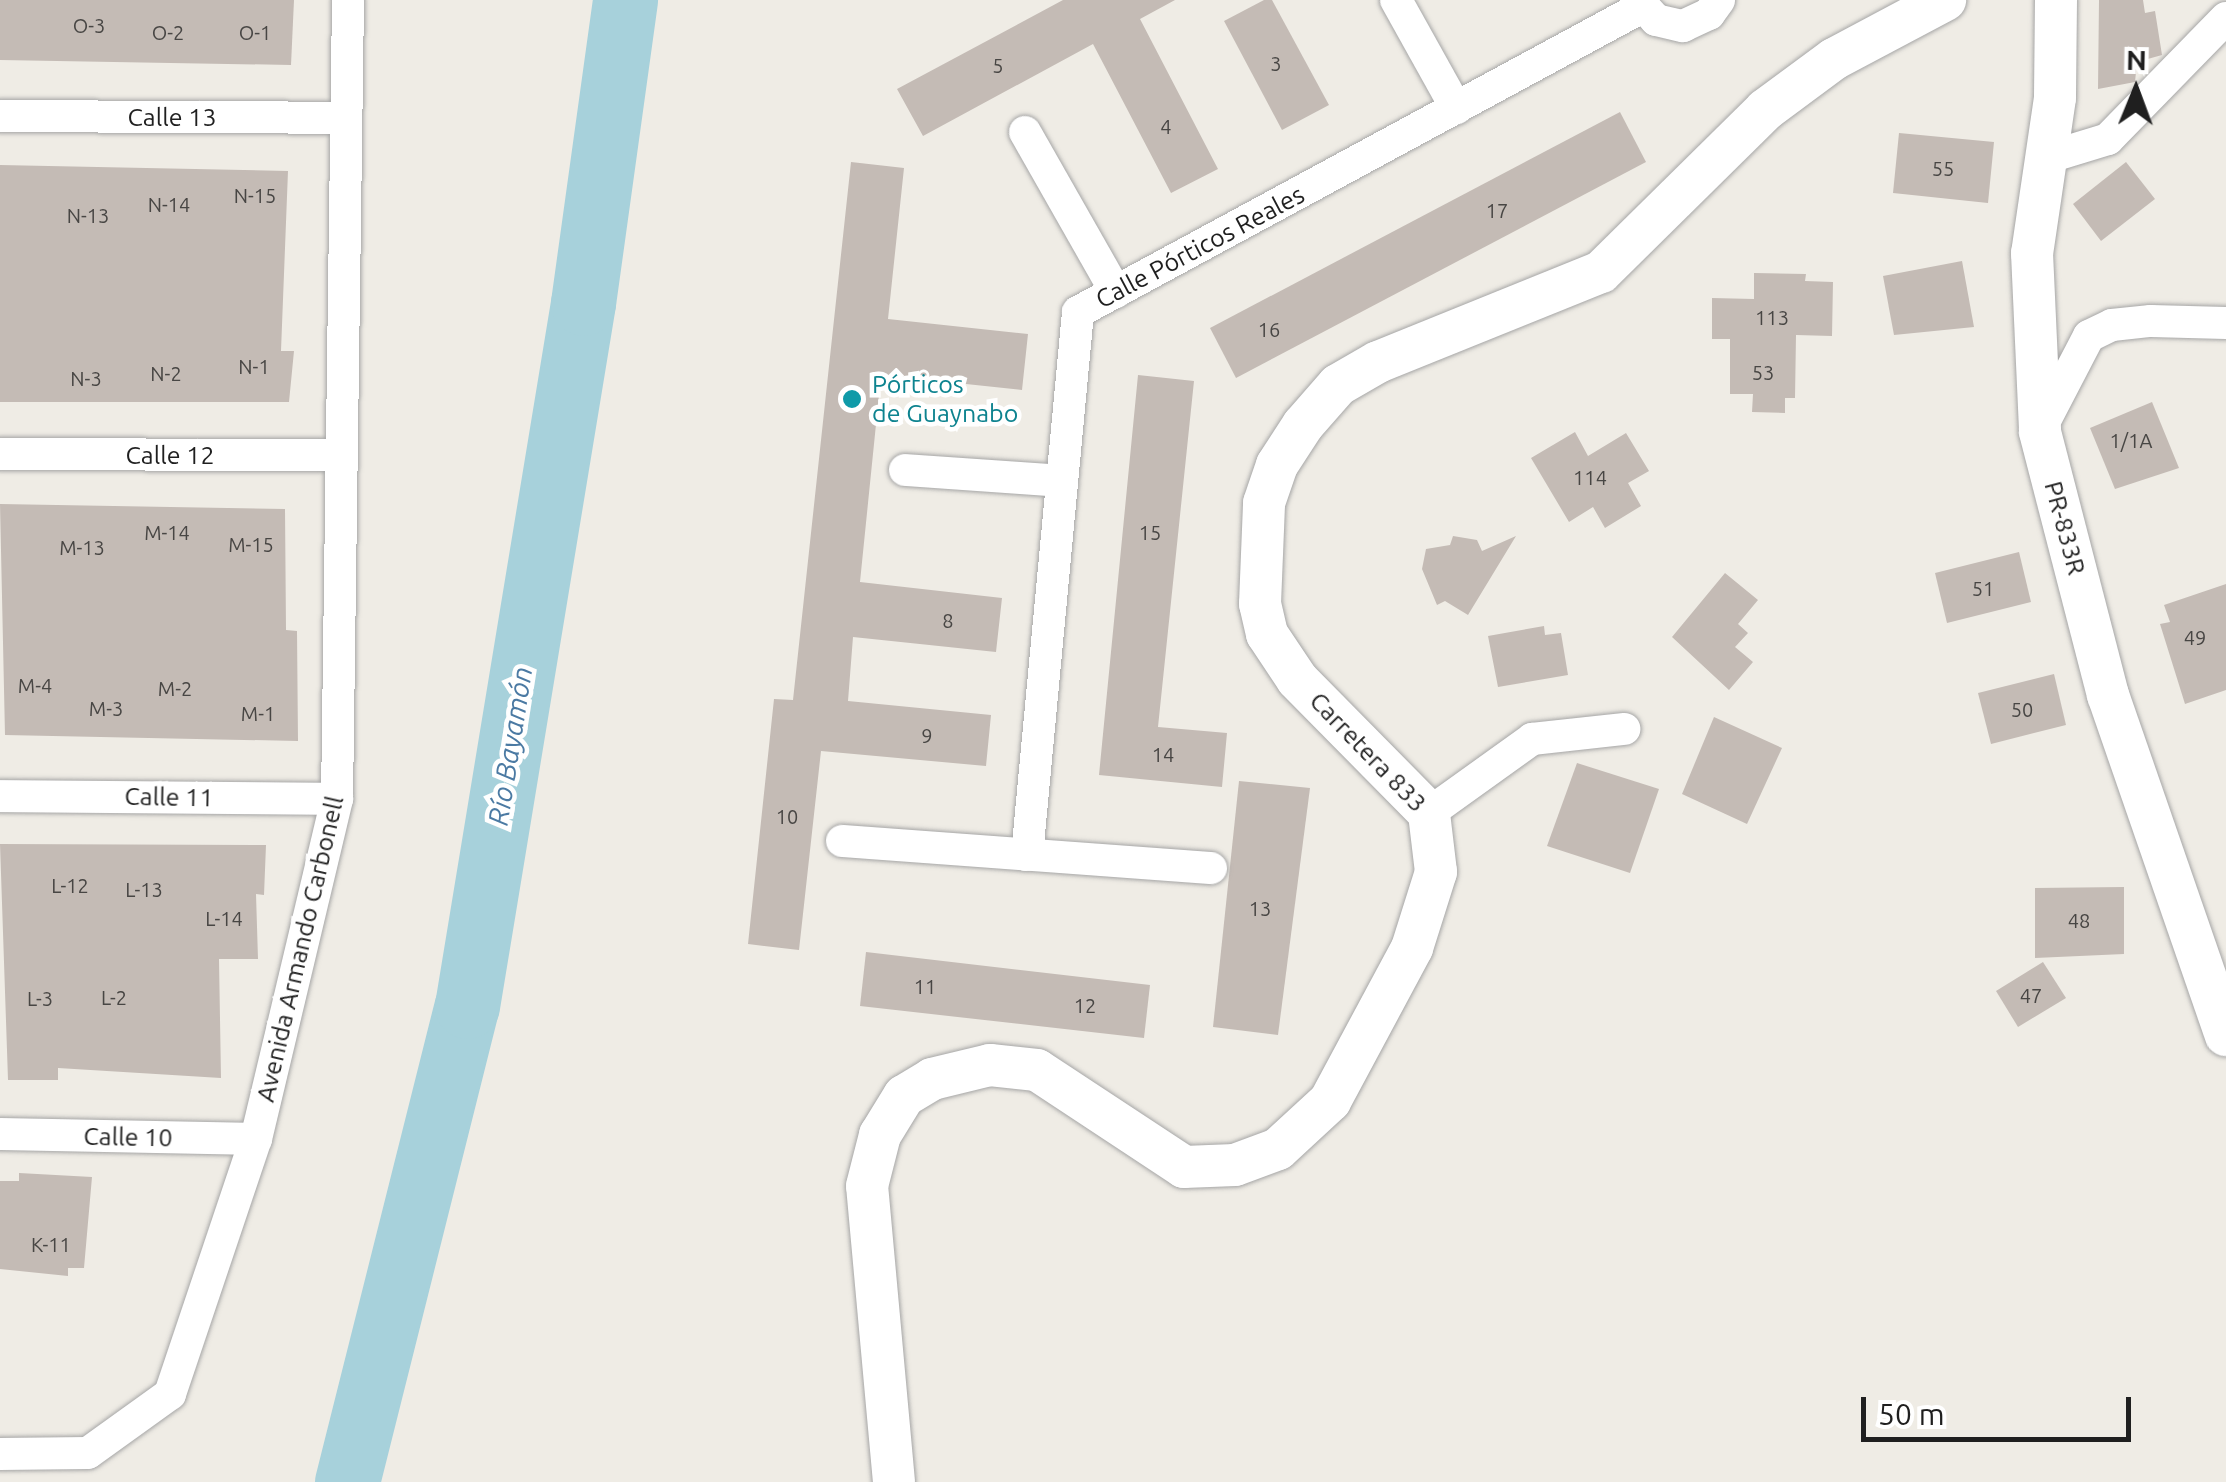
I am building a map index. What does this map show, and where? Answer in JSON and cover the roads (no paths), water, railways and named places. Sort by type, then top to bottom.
[{"type":"street","name":"Avenida Armando Carbonell","points":[[0,1454],[88,1453],[170,1394],[256,1139],[337,799],[348,0]]},
{"type":"street","points":[[1396,0],[1456,108]]},
{"type":"street","points":[[1640,3],[1656,20],[1684,26],[1709,14],[1718,0]]},
{"type":"street","name":"Carretera 833","points":[[894,1482],[867,1186],[880,1135],[904,1096],[932,1079],[990,1065],[1037,1070],[1184,1167],[1236,1165],[1278,1149],[1330,1101],[1412,948],[1436,872],[1430,813],[1297,679],[1267,634],[1259,544],[1277,465],[1338,385],[1378,362],[1601,272],[1764,110],[1834,59],[1945,0]]},
{"type":"street","name":"PR-833R","points":[[2056,0],[2055,98],[2032,252],[2040,432],[2108,695],[2226,1036]]},
{"type":"street","name":"Calle Pórticos Reales","points":[[1027,855],[1078,312],[1456,108],[1640,3]]},
{"type":"street","points":[[2046,158],[2108,140],[2226,18]]},
{"type":"street","name":"Calle 13","points":[[0,116],[344,118]]},
{"type":"street","points":[[1024,132],[1116,292]]},
{"type":"street","points":[[2040,432],[2089,336],[2112,325],[2151,321],[2226,323]]},
{"type":"street","name":"Calle 12","points":[[0,454],[341,455]]},
{"type":"street","points":[[906,470],[1062,481]]},
{"type":"street","points":[[1430,813],[1532,739],[1624,729]]},
{"type":"street","name":"Calle 11","points":[[0,796],[337,799]]},
{"type":"street","points":[[842,840],[1211,868]]},
{"type":"street","name":"Calle 10","points":[[0,1134],[256,1139]]},
{"type":"waterway","name":"Río Bayamón","points":[[347,1482],[467,1006],[583,303],[625,0]]},
{"type":"place","name":"Pórticos de Guaynabo","points":[[852,399]]}]
